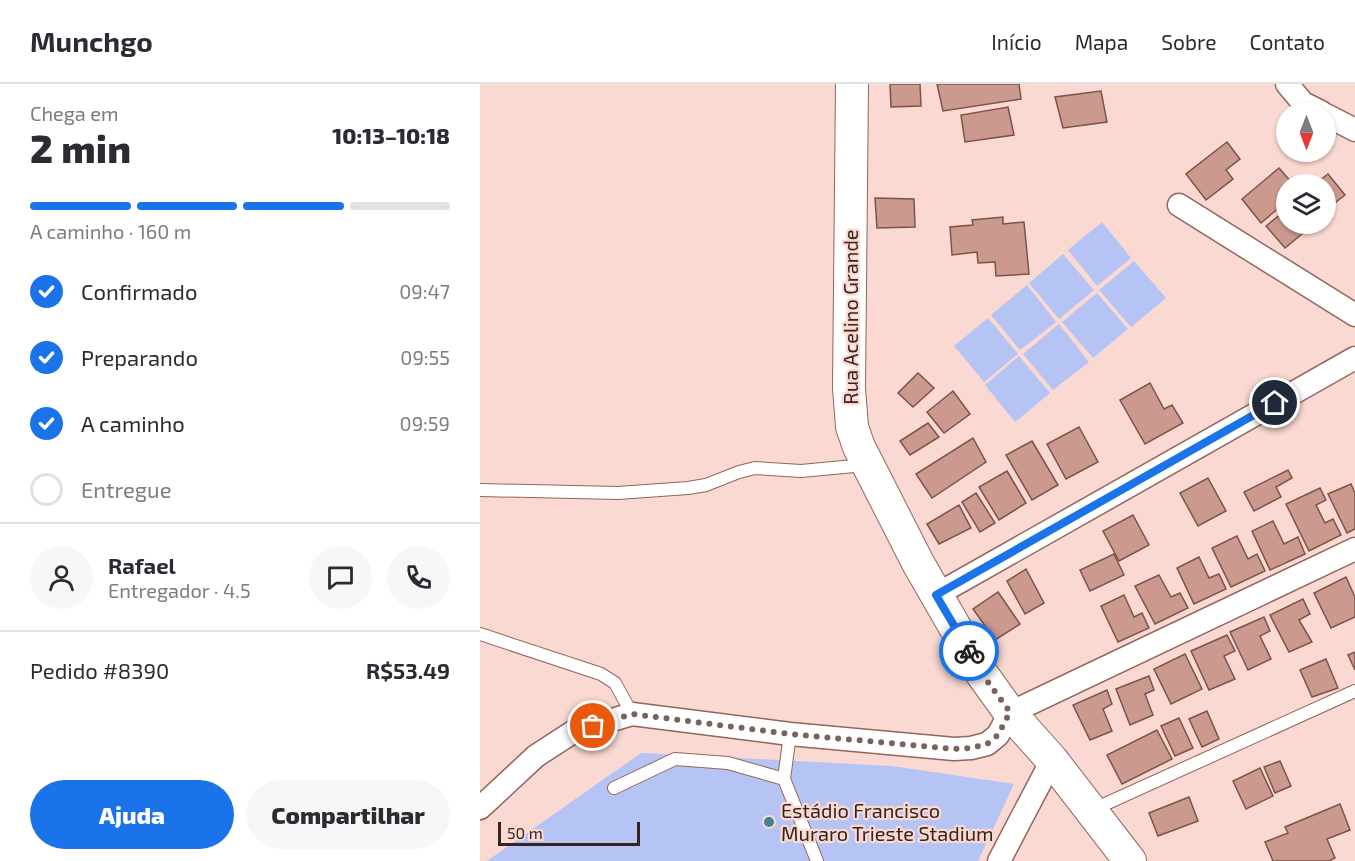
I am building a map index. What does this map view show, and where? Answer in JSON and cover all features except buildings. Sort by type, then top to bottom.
[{"type":"street","name":"Rua Acelino Grande","points":[[852,84],[849,388],[852,427],[867,465],[936,595],[982,674],[1130,861]]},
{"type":"street","points":[[1287,84],[1302,102]]},
{"type":"street","points":[[1336,120],[1355,130]]},
{"type":"street","points":[[1179,205],[1355,315]]},
{"type":"street","points":[[936,595],[1355,358]]},
{"type":"street","points":[[480,808],[536,756],[573,732],[632,714],[790,734],[934,748],[971,748],[987,744],[998,735],[1010,712],[1355,549]]},
{"type":"street","points":[[999,861],[1052,760]]},
{"type":"lane","points":[[480,490],[618,493],[706,485],[755,468],[801,471],[867,465]]},
{"type":"lane","points":[[480,634],[601,674],[615,682],[632,714]]},
{"type":"lane","points":[[1091,810],[1355,691]]},
{"type":"lane","points":[[790,734],[784,778],[817,861]]},
{"type":"lane","points":[[614,788],[675,759],[728,763],[784,778]]},
{"type":"shaded area","points":[[1102,222],[1131,258],[1097,286],[1068,250]]},
{"type":"shaded area","points":[[1063,254],[1094,290],[1059,319],[1029,283]]},
{"type":"shaded area","points":[[1134,261],[1166,298],[1131,327],[1099,290]]},
{"type":"shaded area","points":[[1027,285],[1056,322],[1020,350],[991,315]]},
{"type":"shaded area","points":[[1097,293],[1128,329],[1093,358],[1062,322]]},
{"type":"shaded area","points":[[988,318],[1018,354],[984,382],[954,346]]},
{"type":"shaded area","points":[[1059,324],[1089,362],[1053,390],[1023,354]]},
{"type":"shaded area","points":[[1019,356],[1050,393],[1015,422],[985,385]]},
{"type":"shaded area","name":"Estádio Francisco Muraro Trieste Stadium","points":[[641,753],[892,766],[1014,784],[978,861],[487,861]]},
{"type":"way so far","points":[[593,726],[632,714],[790,734],[934,748],[971,748],[987,744],[998,735],[1010,712],[993,691],[969,651]]},
{"type":"place","name":"Estádio Francisco Muraro Trieste Stadium","points":[[769,822]]},
{"type":"route","points":[[969,651],[936,595],[1275,403]]}]
